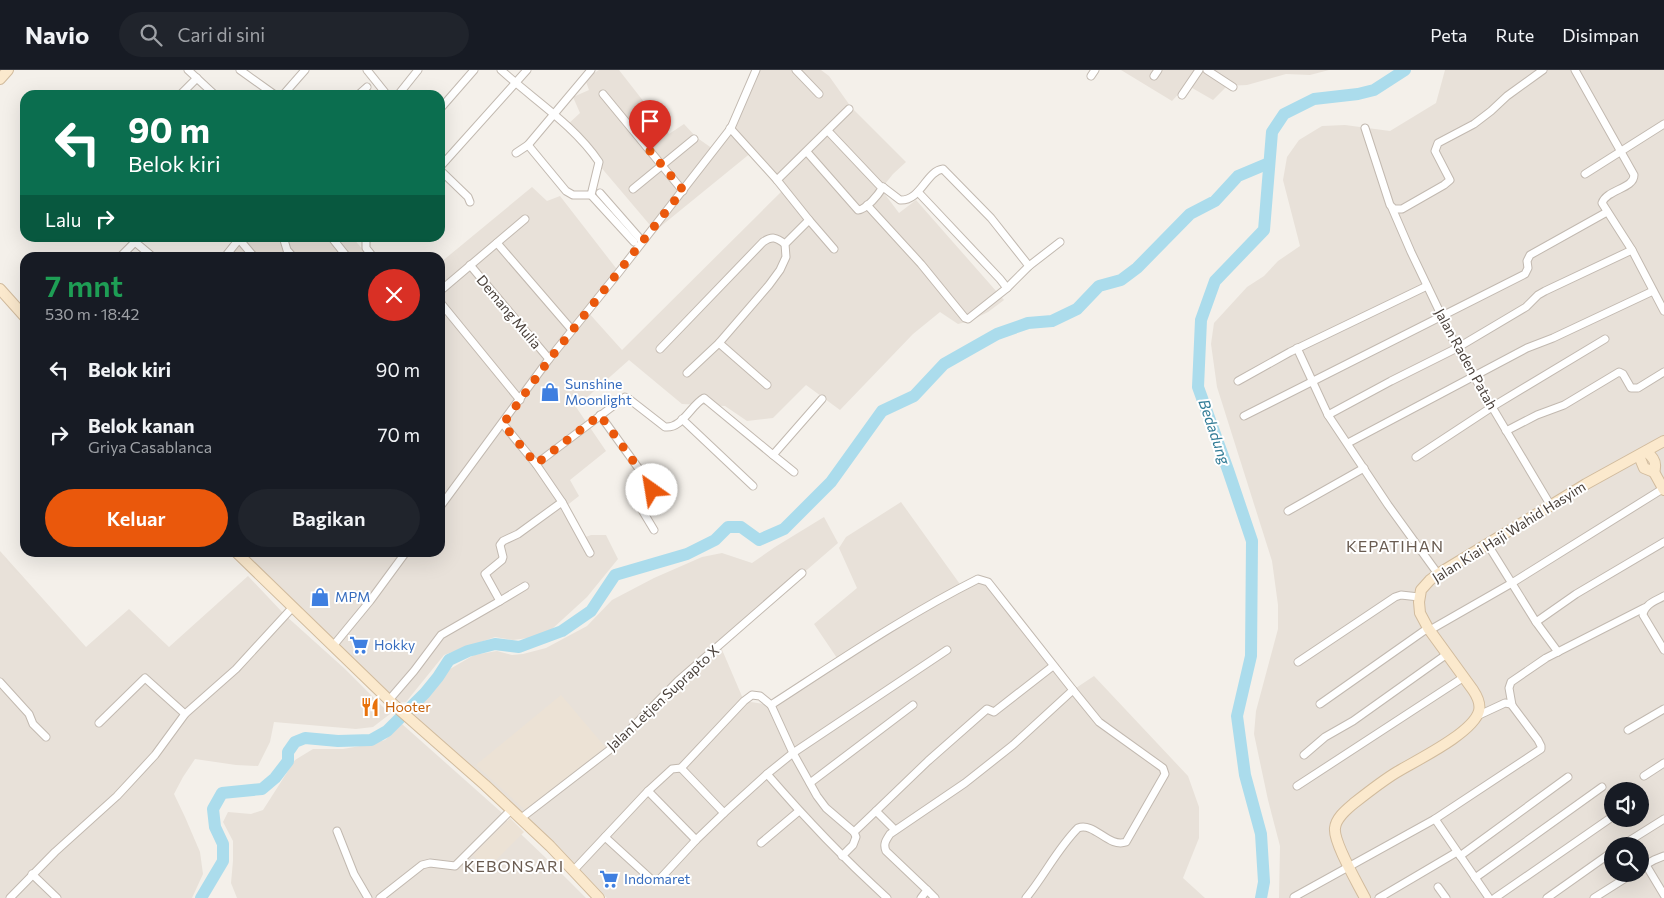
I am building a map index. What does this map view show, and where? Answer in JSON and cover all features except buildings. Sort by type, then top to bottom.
[{"type":"street","points":[[0,80],[8,70]]},
{"type":"street","points":[[188,70],[210,90]]},
{"type":"street","points":[[240,70],[268,90]]},
{"type":"street","points":[[287,90],[305,70]]},
{"type":"street","points":[[367,70],[383,90]]},
{"type":"street","points":[[402,90],[418,70]]},
{"type":"street","points":[[445,103],[474,70]]},
{"type":"street","points":[[501,70],[554,113],[592,152],[599,162],[591,195]]},
{"type":"street","points":[[446,161],[527,70]]},
{"type":"street","points":[[516,153],[528,144],[591,70]]},
{"type":"street","points":[[445,500],[549,360],[730,128],[756,70]]},
{"type":"street","points":[[796,70],[819,94]]},
{"type":"street","points":[[1182,95],[1199,70]]},
{"type":"street","points":[[1207,70],[1233,87]]},
{"type":"street","points":[[1575,70],[1635,178],[1631,184],[1618,189],[1604,199],[1602,203],[1632,250],[1664,311]]},
{"type":"street","points":[[1392,208],[1402,209],[1449,182],[1450,178],[1435,151],[1438,143],[1474,124],[1540,71]]},
{"type":"street","points":[[185,90],[197,78]]},
{"type":"street","points":[[364,90],[367,87]]},
{"type":"street","points":[[603,94],[683,190]]},
{"type":"street","points":[[777,180],[849,109]]},
{"type":"street","points":[[1585,174],[1664,124]]},
{"type":"street","points":[[730,128],[777,180],[834,249]]},
{"type":"street","name":"Jalan Raden Patah","points":[[1365,128],[1386,196],[1457,348],[1551,506]]},
{"type":"street","points":[[828,131],[881,187],[900,200],[908,200],[937,171],[943,169],[991,218],[1028,266]]},
{"type":"street","points":[[633,189],[694,139]]},
{"type":"street","points":[[528,144],[566,191],[573,196],[591,195]]},
{"type":"street","points":[[807,152],[858,210],[862,210],[883,187]]},
{"type":"street","points":[[445,173],[468,197],[470,202]]},
{"type":"street","points":[[918,192],[1000,279],[1006,288]]},
{"type":"street","points":[[600,193],[642,242]]},
{"type":"street","points":[[591,195],[634,242]]},
{"type":"street","points":[[867,205],[965,318],[968,319],[1006,288],[1028,266],[1060,242]]},
{"type":"street","points":[[1244,416],[1525,274],[1530,255],[1607,212]]},
{"type":"street","name":"Demang Mulia","points":[[445,287],[525,219]]},
{"type":"street","points":[[785,244],[809,220]]},
{"type":"street","points":[[660,349],[757,247],[773,237],[785,244],[786,257],[780,270],[769,285],[719,343],[687,373]]},
{"type":"street","points":[[125,252],[135,242]]},
{"type":"street","points":[[139,242],[148,252]]},
{"type":"street","points":[[229,252],[237,242]]},
{"type":"street","points":[[335,242],[343,252]]},
{"type":"street","points":[[497,243],[572,330]]},
{"type":"street","points":[[1328,414],[1457,348],[1526,308],[1538,295],[1545,291],[1632,250]]},
{"type":"street","name":"Demang Mulia","points":[[470,265],[549,360]]},
{"type":"street","points":[[1238,381],[1297,348],[1427,286]]},
{"type":"street","points":[[0,289],[20,311]]},
{"type":"street","points":[[1348,443],[1527,348],[1553,338],[1653,290]]},
{"type":"street","points":[[445,308],[520,400]]},
{"type":"street","points":[[1416,456],[1492,407],[1605,339]]},
{"type":"street","points":[[719,343],[768,385]]},
{"type":"street","points":[[1297,348],[1328,414],[1388,505],[1438,574]]},
{"type":"street","points":[[1506,431],[1537,415],[1564,405],[1619,372],[1623,374],[1632,388],[1638,388],[1664,372]]},
{"type":"street","points":[[536,464],[625,398],[665,427],[674,427],[704,398],[794,472]]},
{"type":"street","points":[[773,455],[822,399]]},
{"type":"street","points":[[600,415],[652,487],[651,493],[639,501],[639,505],[654,530]]},
{"type":"street","points":[[682,419],[753,486]]},
{"type":"street","points":[[503,424],[536,464],[562,502],[590,552]]},
{"type":"street","name":"Jalan Kiai Haji Wahid Hasyim","points":[[1419,597],[1424,586],[1438,574],[1586,484],[1664,441]]},
{"type":"street","points":[[1320,704],[1429,629],[1512,583],[1664,489],[1654,472],[1644,468],[1642,454]]},
{"type":"street","points":[[1288,511],[1364,468]]},
{"type":"street","points":[[500,601],[485,576],[503,558],[500,545],[503,541],[518,534],[562,502]]},
{"type":"street","points":[[1536,622],[1600,579],[1664,542]]},
{"type":"street","points":[[1488,545],[1536,622],[1558,652]]},
{"type":"street","points":[[241,557],[391,702],[485,785],[550,846],[599,898]]},
{"type":"street","points":[[333,646],[370,601],[402,557]]},
{"type":"street","name":"Jalan Letjen Suprapto X","points":[[520,819],[612,748],[678,681],[802,573]]},
{"type":"street","points":[[771,705],[951,593],[978,579],[988,582],[1099,722],[1163,768],[1165,774],[1126,842],[1119,843],[1106,838],[1086,826],[1078,828],[1026,898]]},
{"type":"street","points":[[391,702],[441,635],[525,586]]},
{"type":"street","points":[[1294,897],[1435,819],[1541,749],[1538,740],[1512,705],[1509,688],[1511,682],[1546,658],[1664,596]]},
{"type":"street","points":[[1298,662],[1396,597],[1419,597],[1420,613],[1429,629],[1478,698],[1480,707],[1477,716],[1468,727],[1452,739],[1394,773],[1343,813],[1337,822],[1335,828],[1338,844],[1365,898]]},
{"type":"street","points":[[10,898],[32,874],[117,796],[155,755],[185,714],[236,670],[292,608]]},
{"type":"street","points":[[1644,608],[1643,615],[1664,650]]},
{"type":"street","points":[[605,837],[651,879],[658,881],[724,813],[793,752],[947,650]]},
{"type":"street","points":[[1304,755],[1325,737],[1353,721],[1447,654]]},
{"type":"street","points":[[854,832],[928,761],[987,709],[994,712],[1053,666]]},
{"type":"street","points":[[1297,786],[1464,677]]},
{"type":"street","points":[[99,723],[145,678],[185,714]]},
{"type":"street","points":[[0,682],[29,714],[32,724],[46,737]]},
{"type":"street","points":[[935,898],[886,851],[884,846],[886,840],[895,830],[965,783],[1013,746],[1073,690]]},
{"type":"street","points":[[573,871],[648,791],[672,769],[681,768],[744,701],[752,695],[760,696],[771,705],[793,752],[817,796],[826,808],[854,832],[856,841],[842,856]]},
{"type":"street","points":[[1477,716],[1505,703],[1512,705]]},
{"type":"street","points":[[810,782],[913,705]]},
{"type":"street","points":[[1628,730],[1664,709]]},
{"type":"street","points":[[1644,776],[1664,763]]},
{"type":"street","points":[[681,768],[724,813]]},
{"type":"street","points":[[767,774],[842,856],[887,898]]},
{"type":"street","points":[[1379,898],[1459,854],[1568,777]]},
{"type":"street","points":[[1475,878],[1602,788]]},
{"type":"street","points":[[648,791],[696,840]]},
{"type":"street","points":[[380,898],[422,865],[430,863],[454,866],[511,810]]},
{"type":"street","points":[[761,843],[799,811]]},
{"type":"street","points":[[876,811],[895,830]]},
{"type":"street","points":[[1435,819],[1489,898]]},
{"type":"street","points":[[1641,837],[1664,819]]},
{"type":"street","points":[[1495,898],[1604,823]]},
{"type":"street","points":[[338,832],[354,874],[368,898]]},
{"type":"street","points":[[1649,863],[1664,856]]},
{"type":"street","points":[[1547,898],[1604,858]]},
{"type":"street","points":[[32,874],[58,898]]},
{"type":"street","points":[[1649,874],[1664,895]]},
{"type":"street","points":[[1594,898],[1619,882]]},
{"type":"street","points":[[1438,887],[1446,898]]},
{"type":"street","points":[[921,898],[927,890]]},
{"type":"shaded area","points":[[599,70],[619,70],[669,134],[684,124],[696,137],[713,149],[730,128],[755,70],[821,70],[829,76],[851,107],[906,162],[881,189],[899,213],[916,200],[1004,300],[988,312],[970,321],[958,324],[940,312],[913,334],[840,410],[806,385],[773,418],[747,421],[725,406],[682,404],[629,360],[576,407],[606,451],[570,480],[579,496],[561,510],[580,539],[591,535],[606,535],[618,559],[587,597],[551,630],[528,638],[513,640],[495,637],[444,655],[406,702],[394,703],[240,557],[445,557],[445,259],[532,187],[547,201],[560,196],[619,272],[587,311],[622,350],[784,189],[752,152],[655,231],[566,126],[580,113],[573,97],[589,90],[585,79]]},
{"type":"shaded area","points":[[1121,70],[1329,70],[1310,75],[1286,74],[1247,85],[1227,86],[1213,100],[1187,85],[1172,101]]},
{"type":"shaded area","points":[[1445,70],[1664,70],[1664,898],[1279,898],[1280,846],[1254,734],[1256,711],[1278,629],[1278,605],[1272,561],[1217,387],[1211,344],[1214,323],[1247,287],[1264,276],[1278,261],[1300,246],[1283,180],[1287,157],[1299,140],[1322,126],[1345,125],[1390,131],[1436,103]]},
{"type":"shaded area","points":[[237,242],[356,242],[365,252],[229,252]]},
{"type":"shaded area","points":[[901,502],[962,587],[978,579],[988,582],[1073,690],[1094,676],[1188,776],[1199,807],[1199,838],[1183,878],[1205,898],[607,898],[413,715],[450,669],[474,655],[497,651],[512,655],[523,654],[546,648],[587,626],[612,600],[654,578],[702,557],[722,553],[752,563],[824,517],[838,543],[720,645],[744,701],[771,705],[839,661],[814,624],[857,588],[839,548],[846,537]]},
{"type":"shaded area","points":[[0,551],[86,647],[129,609],[169,647],[248,576],[285,615],[345,669],[390,714],[373,727],[356,729],[274,722],[270,742],[258,766],[195,759],[174,794],[200,852],[203,874],[192,898],[0,898]]},
{"type":"shaded area","points":[[561,695],[606,748],[567,780],[525,810],[476,765]]},
{"type":"shaded area","points":[[402,724],[501,812],[505,819],[586,898],[237,898],[231,883],[233,841],[223,822],[228,812],[251,814],[263,810],[295,760],[313,749],[343,749],[385,740]]},
{"type":"shaded area","points":[[510,818],[524,832],[487,869],[473,855]]},
{"type":"waterway","name":"Bedadung","points":[[1261,898],[1264,882],[1261,834],[1245,775],[1237,716],[1251,656],[1252,541],[1198,387],[1201,320],[1215,281],[1264,230],[1272,132],[1284,114],[1314,99],[1358,94],[1374,90],[1405,70]]},
{"type":"waterway","points":[[201,898],[223,861],[223,844],[215,827],[213,809],[222,793],[262,789],[275,778],[288,761],[288,752],[295,742],[305,738],[338,741],[371,740],[387,731],[425,693],[449,660],[468,651],[495,644],[519,647],[562,631],[591,611],[615,575],[687,554],[715,540],[728,527],[741,527],[759,540],[784,529],[831,482],[882,411],[914,396],[944,364],[997,334],[1028,323],[1052,321],[1077,309],[1099,286],[1121,280],[1137,268],[1190,214],[1215,201],[1238,176],[1269,163]]},
{"type":"place","name":"Sunshine Moonlight","points":[[550,392]]},
{"type":"place","name":"MPM","points":[[320,597]]},
{"type":"place","name":"Hokky","points":[[359,645]]},
{"type":"place","name":"Hooter","points":[[370,707]]},
{"type":"place","name":"Indomaret","points":[[609,879]]},
{"type":"district","name":"KEPATIHAN","points":[[1395,546]]},
{"type":"district","name":"KEBONSARI","points":[[514,866]]},
{"type":"route","points":[[650,151],[683,190],[628,259],[620,272],[572,330],[503,424],[536,464],[600,415],[652,487],[652,490]]}]
